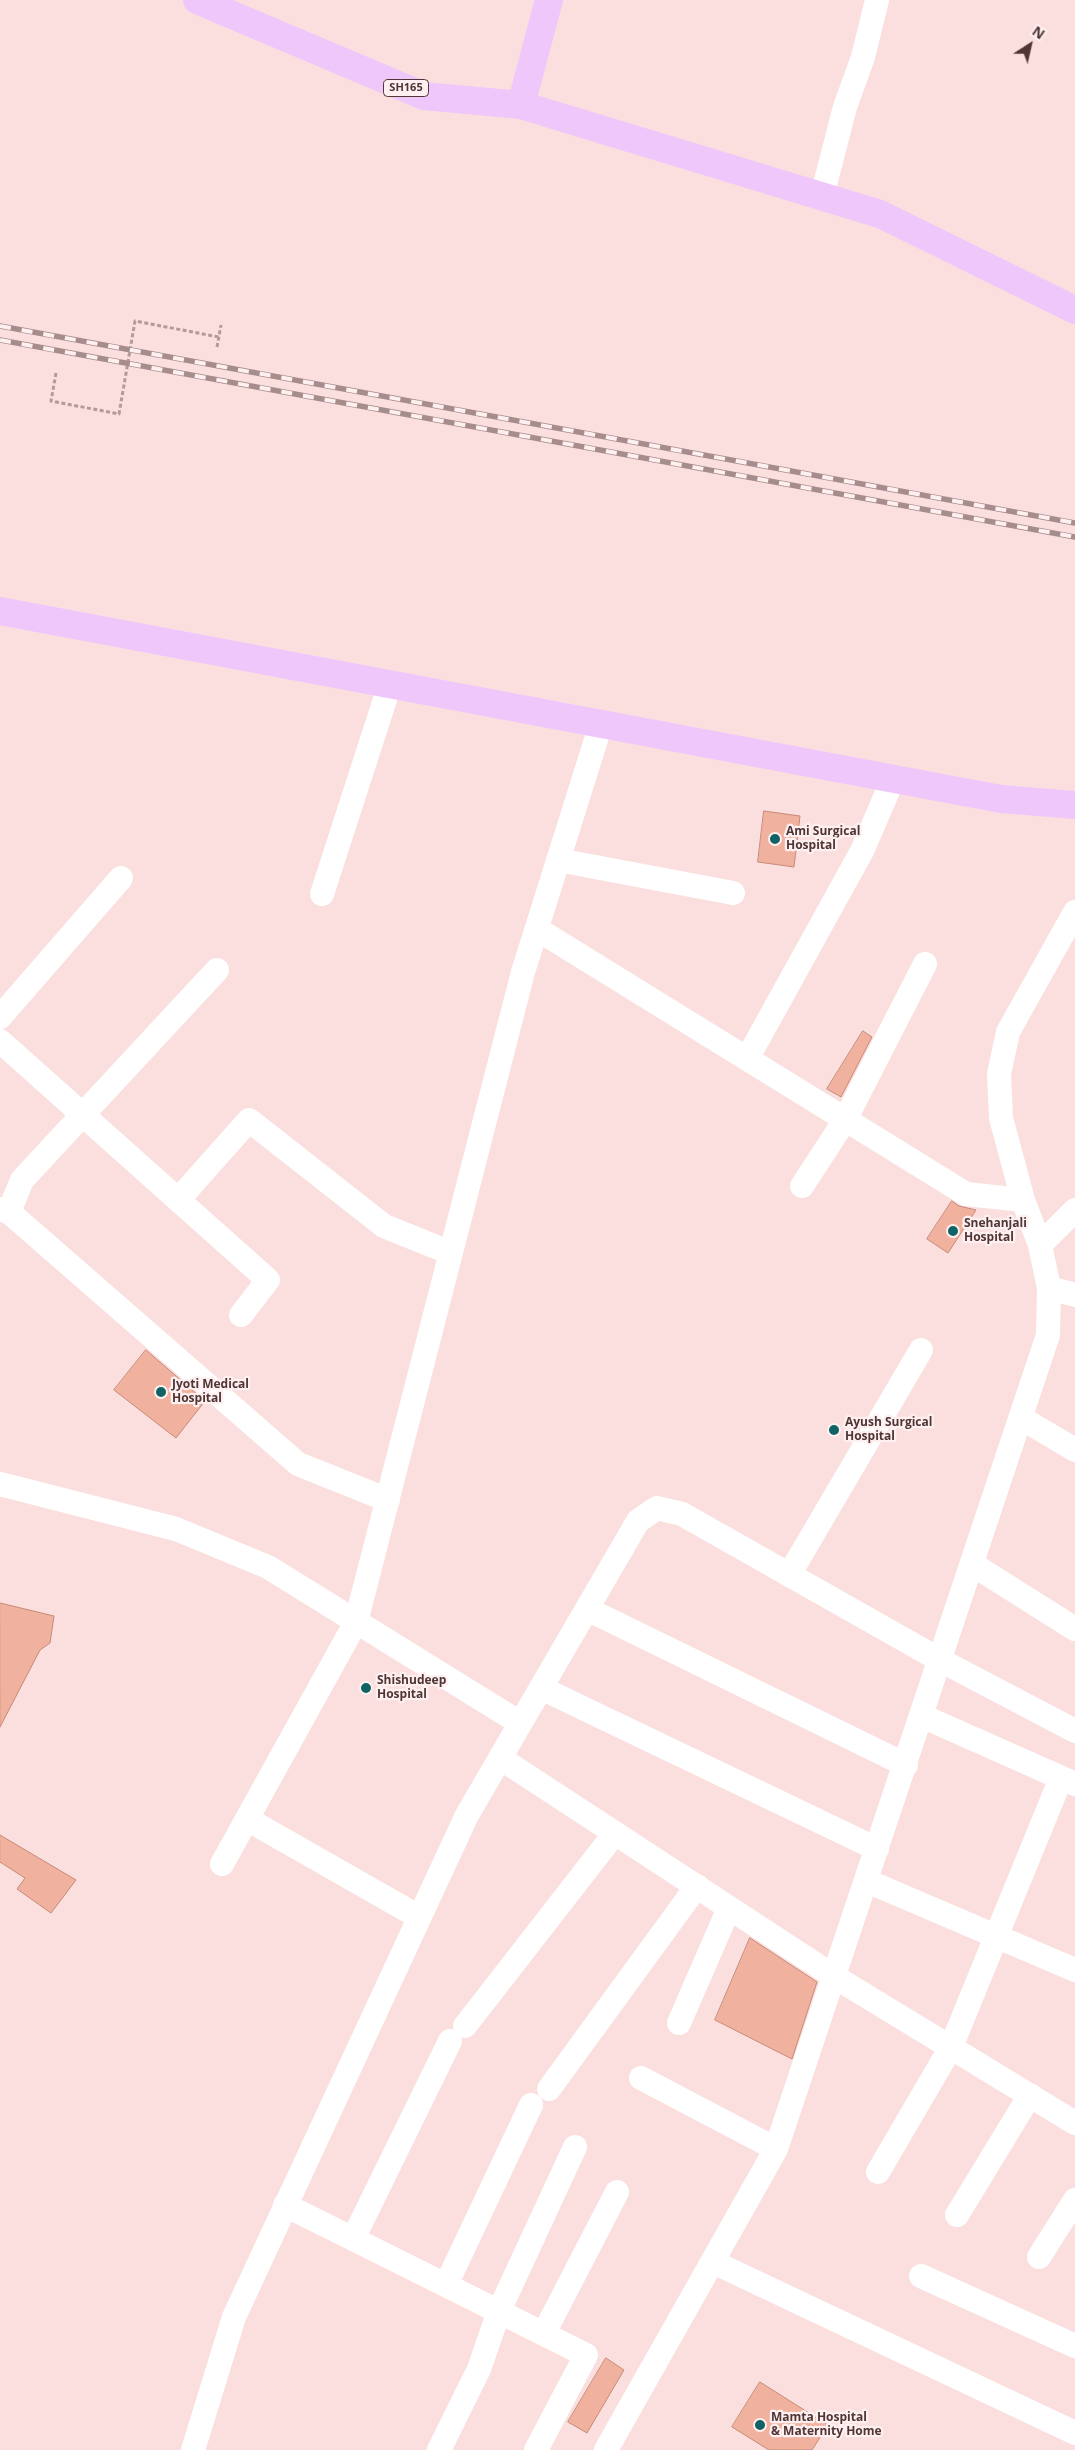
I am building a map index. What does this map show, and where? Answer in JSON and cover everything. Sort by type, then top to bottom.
[{"type":"main road","name":"SH165","points":[[197,0],[424,96],[521,105]]},
{"type":"main road","points":[[549,0],[521,105],[880,214],[1075,310]]},
{"type":"main road","points":[[0,611],[1001,799],[1075,805]]},
{"type":"street","points":[[822,196],[844,107],[864,57],[877,0]]},
{"type":"street","points":[[322,894],[390,684]]},
{"type":"street","points":[[222,1864],[356,1622],[523,972],[601,724]]},
{"type":"street","points":[[747,1059],[862,851],[893,778]]},
{"type":"street","points":[[558,860],[733,894]]},
{"type":"street","points":[[0,1017],[121,878]]},
{"type":"street","points":[[606,2450],[714,2262],[776,2149],[906,1765],[1048,1335],[1050,1288],[1040,1245],[1022,1200],[1001,1118],[999,1074],[1008,1032],[1075,912]]},
{"type":"street","points":[[537,929],[966,1194],[1022,1200]]},
{"type":"street","points":[[802,1186],[845,1120],[925,964]]},
{"type":"street","points":[[217,970],[22,1180],[5,1210],[298,1464],[388,1500]]},
{"type":"street","points":[[0,1041],[268,1280],[241,1315]]},
{"type":"street","points":[[178,1200],[249,1120],[384,1226],[451,1253]]},
{"type":"street","points":[[1040,1245],[1075,1210]]},
{"type":"street","points":[[1050,1288],[1075,1295]]},
{"type":"street","points":[[789,1574],[921,1350]]},
{"type":"street","points":[[1021,1418],[1075,1450]]},
{"type":"street","points":[[0,1484],[176,1529],[268,1567],[520,1723]]},
{"type":"street","points":[[193,2450],[234,2317],[467,1814],[638,1521],[658,1508],[682,1514],[940,1660],[1075,1731]]},
{"type":"street","points":[[972,1564],[1075,1629]]},
{"type":"street","points":[[587,1608],[906,1765]]},
{"type":"street","points":[[541,1688],[877,1849]]},
{"type":"street","points":[[878,2172],[951,2047],[1068,1781],[922,1716]]},
{"type":"street","points":[[500,1758],[835,1976],[1075,2123]]},
{"type":"street","points":[[247,1819],[419,1917]]},
{"type":"street","points":[[353,2239],[457,2034],[615,1833]]},
{"type":"street","points":[[867,1881],[1075,1970]]},
{"type":"street","points":[[549,2089],[696,1886]]},
{"type":"street","points":[[679,2022],[729,1908]]},
{"type":"street","points":[[641,2078],[776,2149]]},
{"type":"street","points":[[957,2215],[1030,2095]]},
{"type":"street","points":[[446,2285],[531,2105]]},
{"type":"street","points":[[439,2450],[479,2369],[499,2311],[575,2146]]},
{"type":"street","points":[[544,2334],[617,2192]]},
{"type":"street","points":[[1039,2257],[1075,2200]]},
{"type":"street","points":[[285,2205],[586,2355],[536,2450]]},
{"type":"street","points":[[714,2262],[1075,2433]]},
{"type":"street","points":[[921,2276],[1075,2346]]},
{"type":"path","points":[[56,373],[51,401],[119,414],[135,321],[219,337]]},
{"type":"path","points":[[217,347],[221,325]]},
{"type":"building","points":[[764,811],[800,816],[794,867],[758,862]]},
{"type":"building","points":[[863,1031],[872,1037],[841,1097],[827,1089]]},
{"type":"building","points":[[952,1201],[959,1206],[976,1210],[948,1253],[927,1239]]},
{"type":"building","points":[[146,1350],[205,1401],[176,1438],[114,1390]]},
{"type":"building","points":[[0,1603],[54,1616],[50,1643],[40,1650],[0,1727]]},
{"type":"building","points":[[0,1835],[76,1880],[51,1913],[17,1889],[25,1878],[0,1862]]},
{"type":"building","points":[[750,1938],[817,1982],[792,2059],[715,2020]]},
{"type":"building","points":[[606,2358],[624,2370],[587,2433],[568,2422]]},
{"type":"building","points":[[760,2382],[828,2425],[812,2450],[769,2450],[732,2427]]},
{"type":"railway","points":[[0,326],[1075,523]]},
{"type":"railway","points":[[0,340],[1075,537]]},
{"type":"place","name":"Ami Surgical Hospital","points":[[775,839]]},
{"type":"place","name":"Snehanjali Hospital","points":[[953,1231]]},
{"type":"place","name":"Jyoti Medical Hospital","points":[[161,1392]]},
{"type":"place","name":"Ayush Surgical Hospital","points":[[834,1430]]},
{"type":"place","name":"Shishudeep Hospital","points":[[366,1688]]},
{"type":"place","name":"Mamta Hospital & Maternity Home","points":[[760,2425]]}]
